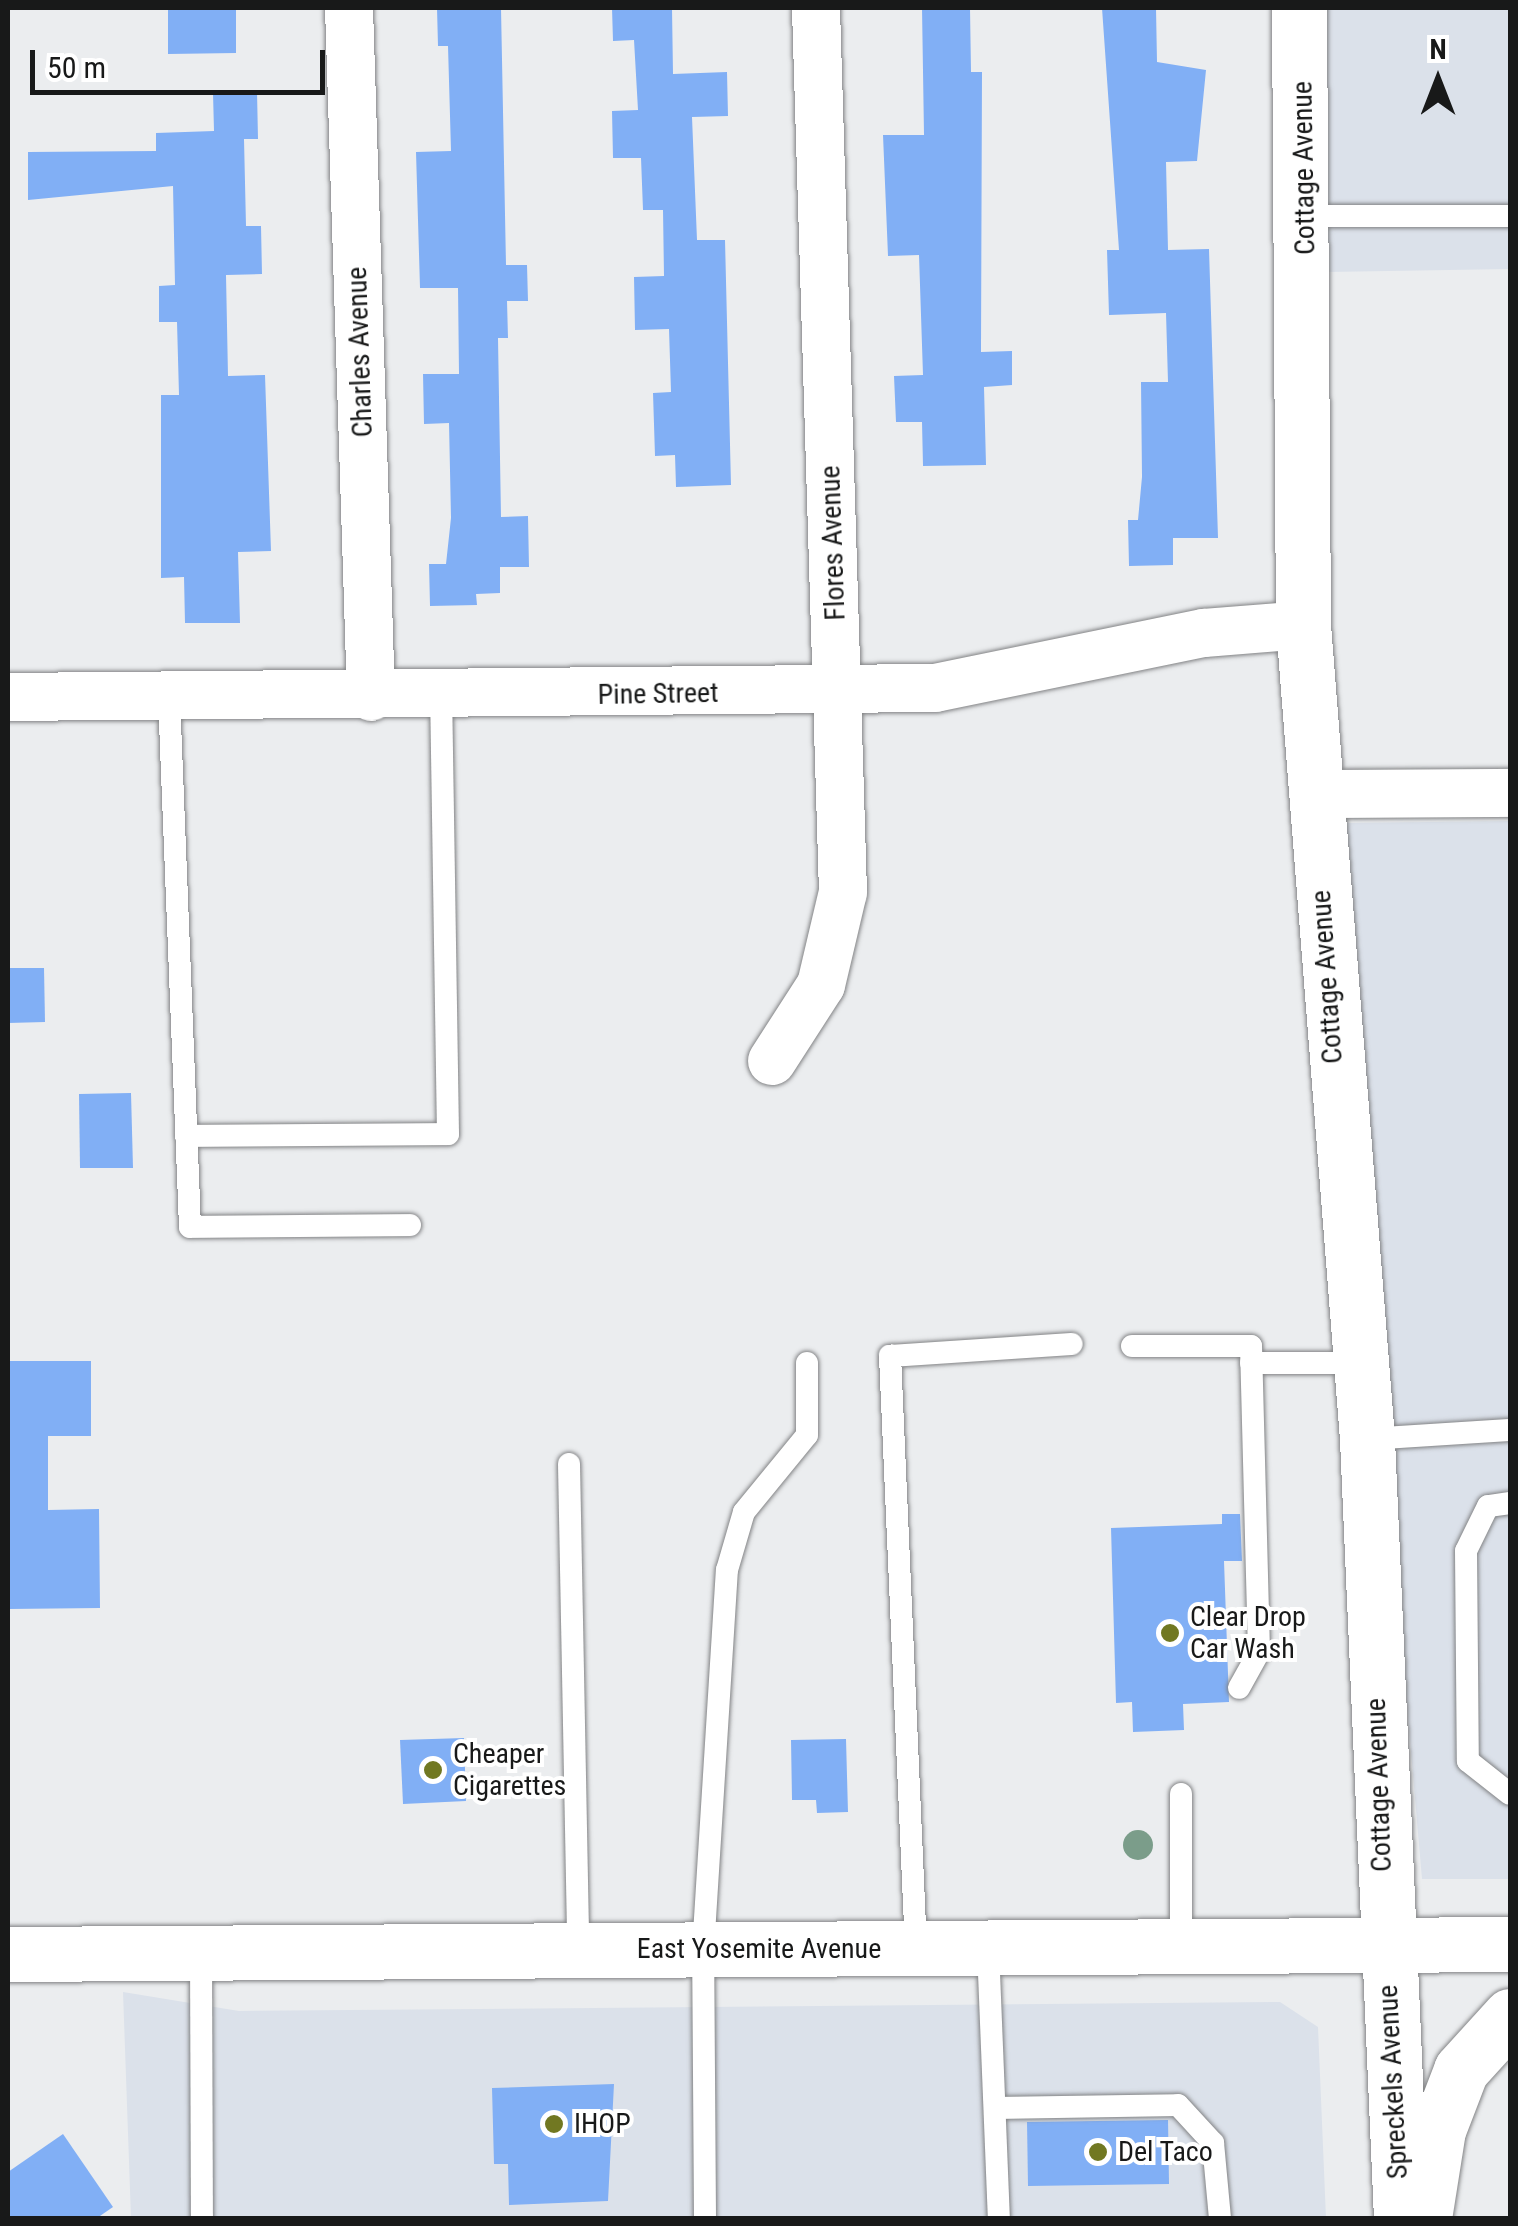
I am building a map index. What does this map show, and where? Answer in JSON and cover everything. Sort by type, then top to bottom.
[{"type":"street","name":"Charles Avenue","points":[[348,8],[371,698]]},
{"type":"street","name":"Flores Avenue","points":[[772,1060],[820,985],[839,924],[838,692],[816,8]]},
{"type":"street","name":"Cottage Avenue","points":[[1299,8],[1307,216],[1303,625],[1367,1439],[1386,1945]]},
{"type":"street","name":"Pine Street","points":[[8,697],[371,698],[935,688],[1204,633],[1303,625]]},
{"type":"street","points":[[1315,794],[1510,793]]},
{"type":"street","name":"East Yosemite Avenue","points":[[8,1954],[1510,1944]]},
{"type":"street","name":"Spreckels Avenue","points":[[1386,1945],[1400,2218]]},
{"type":"street","points":[[1424,2218],[1438,2130],[1462,2070],[1510,2016]]},
{"type":"lane","points":[[1307,216],[1510,216]]},
{"type":"lane","points":[[186,1136],[448,1134],[441,697]]},
{"type":"lane","points":[[169,698],[190,1228],[410,1225]]},
{"type":"lane","points":[[916,1948],[890,1356],[1072,1344]]},
{"type":"lane","points":[[1132,1346],[1251,1346],[1259,1652],[1239,1688]]},
{"type":"lane","points":[[705,2218],[703,1950],[727,1570],[744,1512],[808,1435],[807,1363]]},
{"type":"lane","points":[[1251,1363],[1360,1363]]},
{"type":"lane","points":[[1367,1439],[1510,1430]]},
{"type":"lane","points":[[569,1464],[578,1950]]},
{"type":"lane","points":[[1510,1504],[1488,1506],[1466,1550],[1468,1761],[1510,1794]]},
{"type":"lane","points":[[1181,1794],[1181,1946]]},
{"type":"lane","points":[[988,1948],[999,2218]]},
{"type":"lane","points":[[201,1953],[202,2218]]},
{"type":"lane","points":[[994,2108],[1178,2105],[1214,2143],[1220,2218]]},
{"type":"shaded area","points":[[1326,8],[1510,8],[1510,269],[1327,272]]},
{"type":"shaded area","points":[[1510,821],[1510,1879],[1422,1879],[1372,1300],[1346,823]]},
{"type":"shaded area","points":[[123,1992],[239,2011],[1280,2002],[1318,2027],[1326,2218],[131,2218]]},
{"type":"building","points":[[168,8],[236,8],[236,53],[168,54]]},
{"type":"building","points":[[437,8],[501,8],[506,265],[527,265],[528,301],[507,301],[508,338],[498,338],[501,517],[528,516],[529,567],[500,567],[500,593],[476,594],[477,605],[430,606],[429,564],[446,564],[451,518],[449,423],[424,424],[423,374],[459,374],[458,288],[420,288],[416,152],[451,151],[448,46],[438,46]]},
{"type":"building","points":[[612,8],[672,8],[673,74],[727,72],[728,116],[692,117],[697,240],[725,240],[731,485],[676,487],[675,455],[655,456],[653,393],[671,392],[669,329],[635,330],[634,277],[664,276],[663,210],[643,210],[641,158],[613,158],[612,111],[638,110],[634,40],[613,41]]},
{"type":"building","points":[[922,8],[970,8],[971,72],[982,72],[981,352],[1012,351],[1012,385],[984,387],[986,465],[923,466],[922,422],[896,422],[894,376],[923,375],[919,255],[888,256],[883,135],[924,135]]},
{"type":"building","points":[[1102,8],[1156,8],[1157,62],[1206,70],[1197,161],[1166,162],[1168,250],[1209,249],[1218,538],[1173,538],[1173,565],[1129,566],[1128,520],[1138,520],[1142,477],[1141,382],[1168,382],[1166,313],[1109,315],[1107,250],[1119,250]]},
{"type":"building","points":[[257,91],[258,139],[244,139],[246,226],[261,226],[262,274],[226,275],[228,376],[265,375],[271,551],[238,552],[240,623],[185,623],[184,577],[161,578],[161,395],[179,395],[177,322],[159,322],[159,286],[175,285],[173,186],[28,200],[28,152],[156,151],[156,133],[214,131],[213,93]]},
{"type":"building","points":[[8,968],[44,968],[45,1022],[8,1023]]},
{"type":"building","points":[[131,1093],[133,1168],[80,1168],[79,1094]]},
{"type":"building","points":[[8,1361],[91,1361],[91,1436],[48,1436],[48,1510],[99,1509],[100,1608],[8,1609]]},
{"type":"building","name":"Clear Drop Car Wash","points":[[1222,1514],[1240,1514],[1242,1561],[1224,1561],[1229,1702],[1183,1704],[1184,1730],[1133,1732],[1132,1702],[1116,1703],[1111,1528],[1222,1524]]},
{"type":"building","points":[[464,1738],[466,1801],[403,1804],[400,1740]]},
{"type":"building","points":[[846,1739],[848,1812],[817,1813],[816,1800],[792,1800],[791,1740]]},
{"type":"building","name":"IHOP","points":[[614,2084],[608,2201],[509,2205],[508,2164],[494,2164],[492,2088]]},
{"type":"building","name":"Del Taco","points":[[1168,2120],[1169,2184],[1028,2186],[1027,2122]]},
{"type":"building","points":[[63,2134],[113,2207],[97,2218],[8,2218],[8,2172]]},
{"type":"place","name":"Clear Drop Car Wash","points":[[1170,1633]]},
{"type":"place","name":"Cheaper Cigarettes","points":[[433,1770]]},
{"type":"place","name":"IHOP","points":[[554,2124]]},
{"type":"place","name":"Del Taco","points":[[1098,2152]]}]
